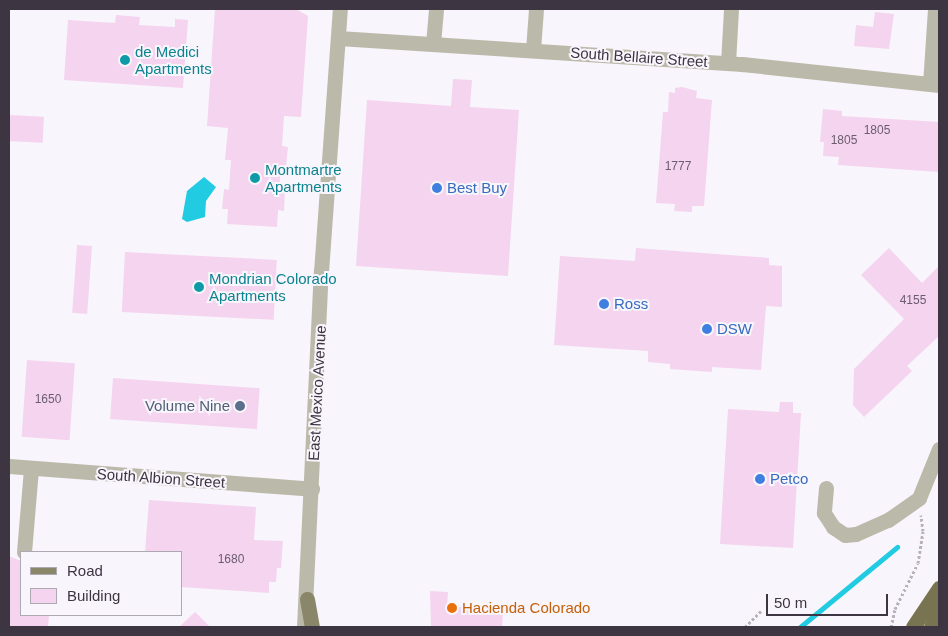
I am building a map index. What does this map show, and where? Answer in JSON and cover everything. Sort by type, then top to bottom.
[{"type":"highway","points":[[913,627],[939,588]]},
{"type":"highway","points":[[931,627],[939,612]]},
{"type":"main road","points":[[307,599],[312,627]]},
{"type":"street","name":"East Mexico Avenue","points":[[304,627],[307,599],[322,272],[340,9]]},
{"type":"street","points":[[433,44],[436,9]]},
{"type":"street","points":[[533,50],[536,9]]},
{"type":"street","points":[[728,63],[731,9]]},
{"type":"street","points":[[935,9],[935,84]]},
{"type":"street","name":"South Bellaire Street","points":[[338,38],[728,63],[935,84]]},
{"type":"street","points":[[826,488],[824,513],[833,527],[845,535],[856,534],[888,520],[919,498],[939,449]]},
{"type":"street","name":"South Albion Street","points":[[9,466],[312,489]]},
{"type":"street","points":[[24,551],[31,468]]},
{"type":"path","points":[[891,627],[895,609],[918,563],[923,530],[919,498]]},
{"type":"path","points":[[745,627],[762,610]]},
{"type":"water","points":[[204,177],[216,187],[206,201],[205,217],[187,222],[182,219],[187,191]]},
{"type":"building","points":[[215,9],[296,9],[308,16],[301,117],[284,116],[282,146],[288,147],[286,166],[281,166],[279,191],[285,191],[284,211],[278,210],[277,227],[227,224],[228,209],[222,209],[224,189],[229,190],[231,160],[225,160],[228,128],[207,126]]},
{"type":"building","points":[[875,12],[894,14],[889,49],[854,46],[856,25],[873,27]]},
{"type":"building","name":"de Medici Apartments","points":[[116,15],[140,17],[139,25],[175,27],[175,19],[188,20],[183,88],[64,80],[68,20],[115,23]]},
{"type":"building","name":"Best Buy","points":[[453,79],[472,80],[470,107],[519,110],[508,276],[356,266],[367,100],[451,106]]},
{"type":"building","points":[[682,87],[697,91],[696,98],[712,100],[704,206],[692,206],[692,212],[674,211],[675,204],[656,203],[663,112],[668,112],[669,92],[675,93],[675,88]]},
{"type":"building","points":[[823,109],[842,111],[842,116],[939,122],[939,172],[838,165],[839,157],[823,156],[824,142],[820,142]]},
{"type":"building","points":[[9,115],[44,117],[43,143],[9,141]]},
{"type":"building","points":[[77,245],[92,246],[87,314],[72,313]]},
{"type":"building","points":[[636,248],[769,258],[769,265],[782,266],[782,307],[766,306],[761,370],[712,367],[712,372],[670,369],[670,364],[648,362],[648,351],[554,345],[560,256],[635,261]]},
{"type":"building","points":[[889,248],[922,283],[939,266],[939,336],[907,366],[912,371],[864,417],[853,405],[854,369],[904,319],[861,275]]},
{"type":"building","name":"Mondrian Colorado Apartments","points":[[125,252],[277,260],[274,320],[122,312]]},
{"type":"building","points":[[27,360],[75,363],[70,440],[22,437]]},
{"type":"building","points":[[113,378],[260,388],[257,429],[110,419]]},
{"type":"building","name":"Petco","points":[[780,402],[793,402],[793,413],[801,413],[793,548],[720,544],[728,409],[779,412]]},
{"type":"building","points":[[149,500],[256,507],[254,540],[283,541],[281,568],[277,568],[276,582],[269,582],[269,593],[182,587],[182,551],[145,551]]},
{"type":"building","points":[[9,556],[20,561],[20,616],[49,616],[48,627],[9,627]]},
{"type":"building","name":"Hacienda Colorado","points":[[430,591],[448,592],[447,606],[503,610],[502,627],[431,627]]},
{"type":"building","points":[[195,612],[210,627],[179,627]]},
{"type":"waterway","points":[[800,627],[897,547]]},
{"type":"place","name":"de Medici Apartments","points":[[125,60]]},
{"type":"place","name":"Montmartre Apartments","points":[[255,178]]},
{"type":"place","name":"Best Buy","points":[[437,188]]},
{"type":"place","name":"Mondrian Colorado Apartments","points":[[199,287]]},
{"type":"place","name":"Ross","points":[[604,304]]},
{"type":"place","name":"DSW","points":[[707,329]]},
{"type":"place","name":"Volume Nine","points":[[240,406]]},
{"type":"place","name":"Petco","points":[[760,479]]},
{"type":"place","name":"Hacienda Colorado","points":[[452,608]]}]
